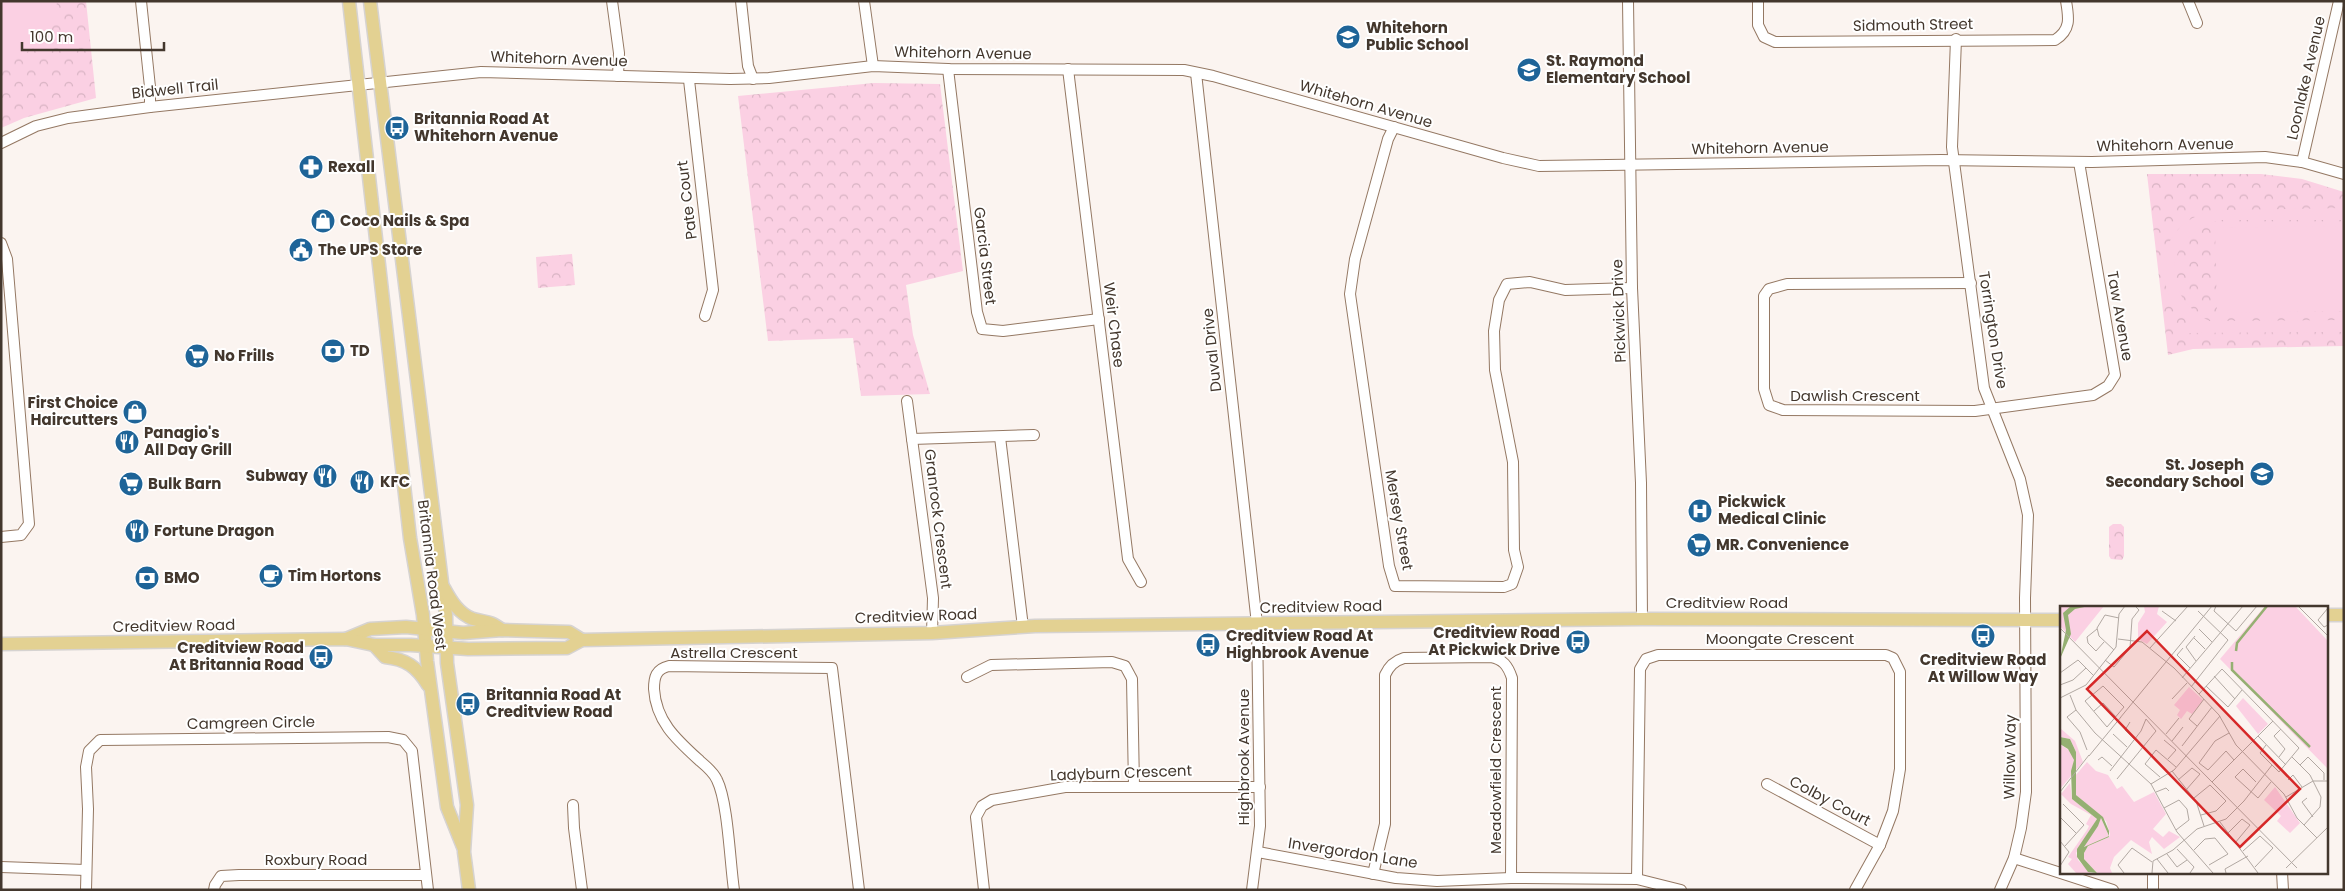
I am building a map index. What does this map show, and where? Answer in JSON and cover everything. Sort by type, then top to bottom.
[{"type":"main road","name":"Britannia Road West","points":[[349,1],[410,538],[424,629],[430,689],[447,807],[464,852]]},
{"type":"main road","name":"Britannia Road West","points":[[370,1],[441,582],[446,631],[446,663],[467,805],[464,852],[469,890]]},
{"type":"main road","points":[[441,582],[449,599],[462,612],[475,620],[490,621],[502,630]]},
{"type":"main road","points":[[2328,615],[2344,615]]},
{"type":"main road","name":"Creditview Road","points":[[1,644],[346,639],[374,645],[446,648],[567,648],[582,640],[932,633],[1023,627],[1642,620],[2060,620]]},
{"type":"main road","name":"Creditview Road","points":[[346,639],[370,629],[406,627],[463,633],[502,630],[569,632],[582,640]]},
{"type":"main road","points":[[374,645],[385,657],[399,658],[412,665],[422,675],[430,689]]},
{"type":"street","points":[[141,1],[150,87],[150,107]]},
{"type":"street","points":[[612,1],[619,54],[618,76]]},
{"type":"street","points":[[741,1],[748,66],[753,79]]},
{"type":"street","points":[[864,1],[873,66]]},
{"type":"street","name":"Pickwick Drive","points":[[1628,1],[1632,288],[1641,483],[1642,620]]},
{"type":"street","name":"Sidmouth Street","points":[[1758,1],[1758,25],[1764,38],[1775,42],[1956,39],[2055,40],[2064,34],[2068,26],[2066,1]]},
{"type":"street","points":[[2188,1],[2197,23]]},
{"type":"street","name":"Loonlake Avenue","points":[[2302,162],[2338,1]]},
{"type":"street","name":"Torrington Drive","points":[[1956,39],[1954,161],[1984,388],[2020,479],[2028,514],[2026,620]]},
{"type":"street","name":"Whitehorn Avenue","points":[[358,85],[481,72],[689,80],[753,79],[873,66],[948,69],[1184,70],[1503,158],[1539,166],[1954,161],[2079,162],[2265,157],[2302,162],[2344,174]]},
{"type":"street","name":"Garcia Street","points":[[948,69],[977,312],[982,329],[1003,331],[1098,319]]},
{"type":"street","name":"Weir Chase","points":[[1068,69],[1128,559],[1141,582]]},
{"type":"street","name":"Duval Drive","points":[[1196,73],[1257,624]]},
{"type":"street","name":"Pate Court","points":[[689,80],[713,290],[705,316]]},
{"type":"street","name":"Bidwell Trail","points":[[1,143],[45,123],[150,107],[358,85]]},
{"type":"street","name":"Mersey Street","points":[[1394,127],[1388,139],[1355,259],[1350,294],[1389,566],[1396,586],[1504,587],[1512,584],[1518,567],[1514,550],[1513,462],[1495,370],[1494,331],[1499,300],[1507,284],[1530,282],[1565,290],[1632,288]]},
{"type":"street","name":"Taw Avenue","points":[[1993,409],[2093,395],[2108,386],[2115,375],[2079,162]]},
{"type":"street","points":[[1,242],[7,259],[29,515],[29,524],[21,535],[1,537]]},
{"type":"street","name":"Dawlish Crescent","points":[[1971,283],[1787,284],[1769,289],[1764,296],[1764,389],[1769,405],[1783,410],[1993,409]]},
{"type":"street","name":"Granrock Crescent","points":[[907,402],[933,598],[932,633]]},
{"type":"street","name":"Granrock Crescent","points":[[912,439],[1034,435]]},
{"type":"street","points":[[1000,437],[1023,627]]},
{"type":"street","name":"Willow Way","points":[[2000,890],[2014,858],[2026,792],[2026,620]]},
{"type":"street","name":"Highbrook Avenue","points":[[1252,890],[1258,852],[1260,786],[1257,624]]},
{"type":"street","name":"Moongate Crescent","points":[[1637,879],[1640,669],[1646,659],[1658,655],[1886,655],[1893,658],[1900,672],[1900,769],[1893,811],[1880,845],[1855,890]]},
{"type":"street","name":"Meadowfield Crescent","points":[[1373,874],[1385,824],[1385,675],[1387,669],[1398,660],[1404,658],[1490,657],[1498,658],[1503,662],[1512,678],[1511,878]]},
{"type":"street","points":[[967,677],[991,665],[1112,662],[1125,666],[1132,679],[1134,786]]},
{"type":"street","name":"Astrella Crescent","points":[[734,890],[722,795],[717,780],[708,768],[664,725],[655,697],[654,683],[657,672],[662,668],[832,668],[859,890]]},
{"type":"street","name":"Camgreen Circle","points":[[86,890],[88,809],[86,766],[89,751],[100,740],[388,737],[403,740],[412,751],[428,890]]},
{"type":"street","name":"Colby Court","points":[[1767,784],[1880,845]]},
{"type":"street","name":"Ladyburn Crescent","points":[[984,890],[976,817],[987,802],[1065,787],[1260,786]]},
{"type":"street","points":[[573,805],[582,890]]},
{"type":"street","name":"Invergordon Lane","points":[[1258,852],[1373,874],[1437,881],[1511,878],[1637,879],[1682,890]]},
{"type":"street","points":[[2014,858],[2060,873]]},
{"type":"street","points":[[1,867],[86,870]]},
{"type":"street","name":"Roxbury Road","points":[[214,890],[221,876],[239,874],[426,876]]},
{"type":"street","points":[[2064,874],[2113,890]]},
{"type":"street","points":[[2153,874],[2153,890]]},
{"type":"street","points":[[2282,874],[2283,890]]},
{"type":"green space","points":[[1,1],[86,1],[96,98],[24,118],[1,128]]},
{"type":"green space","points":[[1,1],[57,1],[56,12],[37,46],[1,67]]},
{"type":"green space","points":[[874,83],[940,84],[963,271],[906,285],[913,335],[930,394],[861,396],[853,338],[768,341],[738,96]]},
{"type":"green space","points":[[2147,174],[2261,174],[2302,179],[2344,192],[2344,346],[2193,349],[2168,355]]},
{"type":"green space","points":[[2344,208],[2344,220],[2220,220],[2201,228],[2187,239],[2178,252],[2174,266],[2175,281],[2181,296],[2193,309],[2209,321],[2344,320],[2344,332],[2187,333],[2187,324],[2190,323],[2178,310],[2169,295],[2164,279],[2164,263],[2167,247],[2175,233],[2187,222],[2211,211]]},
{"type":"green space","points":[[2344,226],[2344,311],[2217,313],[2215,228]]},
{"type":"green space","points":[[572,254],[575,285],[538,288],[536,257]]},
{"type":"green space","points":[[2113,524],[2121,524],[2124,527],[2124,556],[2122,560],[2111,559],[2109,556],[2109,527]]},
{"type":"place","name":"Whitehorn Public School","points":[[1348,37]]},
{"type":"place","name":"St. Raymond Elementary School","points":[[1529,70]]},
{"type":"place","name":"Britannia Road At Whitehorn Avenue","points":[[397,128]]},
{"type":"place","name":"Rexall","points":[[311,167]]},
{"type":"place","name":"Coco Nails & Spa","points":[[323,221]]},
{"type":"place","name":"The UPS Store","points":[[301,250]]},
{"type":"place","name":"TD","points":[[333,351]]},
{"type":"place","name":"No Frills","points":[[197,356]]},
{"type":"place","name":"First Choice Haircutters","points":[[135,412]]},
{"type":"place","name":"Panagio's All Day Grill","points":[[127,442]]},
{"type":"place","name":"St. Joseph Secondary School","points":[[2262,474]]},
{"type":"place","name":"Subway","points":[[325,476]]},
{"type":"place","name":"KFC","points":[[362,482]]},
{"type":"place","name":"Bulk Barn","points":[[131,484]]},
{"type":"place","name":"Pickwick Medical Clinic","points":[[1700,511]]},
{"type":"place","name":"Fortune Dragon","points":[[137,531]]},
{"type":"place","name":"MR. Convenience","points":[[1699,545]]},
{"type":"place","name":"Tim Hortons","points":[[271,576]]},
{"type":"place","name":"BMO","points":[[147,578]]},
{"type":"place","name":"Creditview Road At Willow Way","points":[[1983,636]]},
{"type":"place","name":"Creditview Road At Pickwick Drive","points":[[1578,642]]},
{"type":"place","name":"Creditview Road At Highbrook Avenue","points":[[1208,645]]},
{"type":"place","name":"Creditview Road At Britannia Road","points":[[321,657]]},
{"type":"place","name":"Britannia Road At Creditview Road","points":[[468,704]]}]
